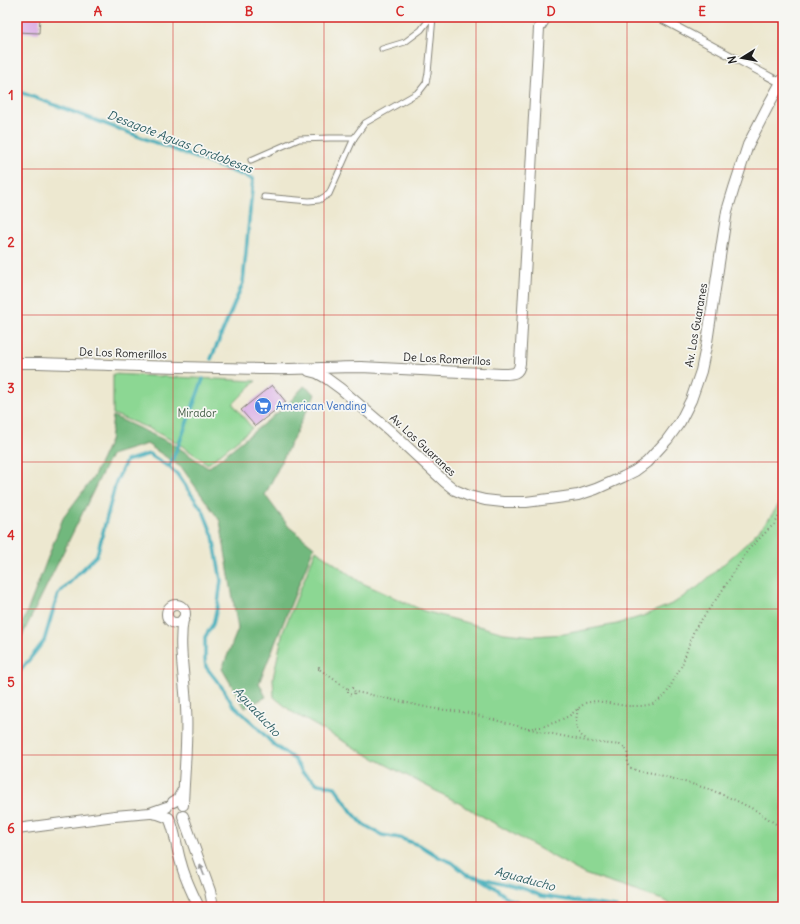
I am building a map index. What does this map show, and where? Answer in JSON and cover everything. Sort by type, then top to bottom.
[{"type":"street","points":[[539,28],[540,17]]},
{"type":"street","name":"De Los Romerillos","points":[[17,363],[270,369],[360,367],[501,374],[514,373],[520,368],[539,28],[546,17]]},
{"type":"street","points":[[658,17],[782,82]]},
{"type":"street","name":"Av. Los Guaranes","points":[[303,369],[317,373],[341,388],[385,426],[445,482],[455,490],[469,496],[503,502],[526,502],[578,495],[623,478],[635,471],[667,440],[680,422],[691,400],[701,371],[707,342],[722,243],[734,188],[748,145],[782,82]]},
{"type":"street","points":[[181,638],[176,628],[168,619],[167,613],[169,608],[174,605],[183,609],[185,614],[181,638],[186,708],[186,742],[183,790],[174,805],[166,813],[175,835],[180,862],[193,896],[199,907]]},
{"type":"street","points":[[170,621],[176,623],[183,619]]},
{"type":"street","points":[[17,829],[150,812],[174,805],[184,809],[185,813],[183,816],[210,891],[213,907]]},
{"type":"street","points":[[150,812],[172,820],[178,820],[183,816]]},
{"type":"lane","points":[[382,49],[405,42],[421,30],[432,17]]},
{"type":"lane","points":[[264,197],[309,201],[319,200],[329,194],[354,138],[365,123],[419,92],[426,83],[432,17]]},
{"type":"lane","points":[[250,160],[299,139],[354,138]]},
{"type":"path","points":[[525,728],[541,727],[556,722],[569,716],[585,703],[596,701],[628,706],[642,706],[653,704],[665,696],[682,665],[694,630],[720,594],[748,550],[776,522],[783,507]]},
{"type":"path","points":[[319,669],[348,689],[349,694],[354,694],[355,692],[430,708],[469,713],[525,728],[591,742],[620,745],[628,752],[628,765],[631,768],[709,788],[757,812],[783,829]]},
{"type":"path","points":[[348,689],[353,688],[355,692]]},
{"type":"path","points":[[578,708],[576,721],[577,731],[591,742]]},
{"type":"green space","name":"Mirador","points":[[113,374],[256,381],[233,404],[252,428],[208,464],[179,444],[148,428],[113,414]]},
{"type":"green space","points":[[304,386],[315,394],[265,495],[289,527],[314,547],[259,683],[266,697],[245,708],[222,669],[238,629],[220,521],[182,468],[147,444],[111,455],[17,646],[17,626],[24,620],[63,518],[93,478],[110,441],[113,416],[175,445],[208,468],[286,406]]},
{"type":"green space","points":[[783,498],[783,907],[673,907],[666,901],[584,874],[457,802],[362,752],[292,712],[274,697],[273,678],[283,632],[316,550],[360,582],[424,611],[504,633],[534,636],[564,634],[617,624],[643,616],[674,603],[698,587],[746,544],[769,519]]},
{"type":"building","points":[[17,17],[40,17],[39,33],[17,32]]},
{"type":"building","name":"American Vending","points":[[272,385],[286,402],[255,426],[241,410]]},
{"type":"waterway","name":"Desagote Aguas Cordobesas","points":[[17,91],[253,179],[243,283],[211,359]]},
{"type":"waterway","name":"Desagote Aguas Cordobesas","points":[[17,675],[44,641],[58,594],[97,555],[116,482],[126,461],[149,454],[169,467],[203,379]]},
{"type":"waterway","name":"Aguaducho","points":[[169,467],[177,474],[203,511],[213,536],[221,580],[218,604],[213,624],[205,637],[205,659],[206,667],[224,690],[232,704],[274,745],[294,759],[303,773],[318,784],[335,787],[352,812],[363,824],[382,835],[400,838],[421,846],[439,857],[453,863],[466,874],[525,889],[541,896],[616,907]]},
{"type":"waterway","name":"Aguaducho","points":[[480,878],[509,899],[533,907]]},
{"type":"place","name":"American Vending","points":[[263,406]]}]
